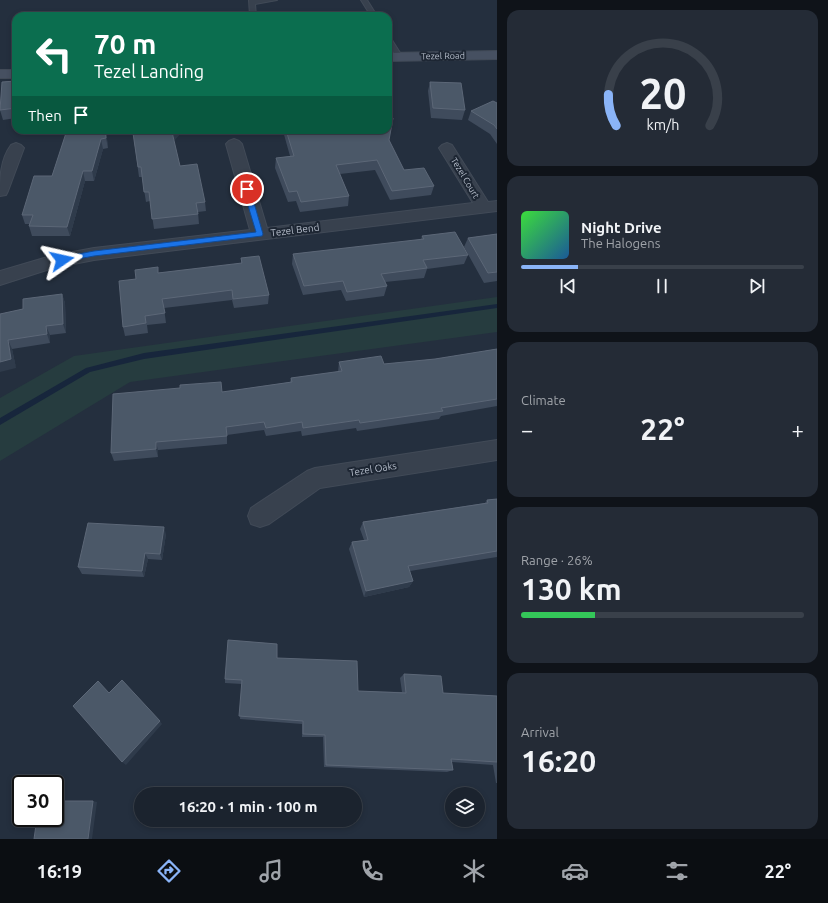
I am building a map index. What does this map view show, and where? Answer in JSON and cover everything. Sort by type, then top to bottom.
[{"type":"main road","name":"Tezel Road","points":[[394,56],[497,55]]},
{"type":"main road","name":"Tezel Road","points":[[392,70],[419,70]]},
{"type":"main road","points":[[0,74],[12,74]]},
{"type":"street","points":[[234,144],[260,234]]},
{"type":"street","points":[[0,191],[16,148]]},
{"type":"street","name":"Tezel Court","points":[[447,148],[490,207]]},
{"type":"street","name":"Tezel Bend","points":[[0,278],[51,262],[80,256],[490,207]]},
{"type":"street","name":"Tezel Oaks","points":[[260,516],[315,478],[497,450]]},
{"type":"lane","points":[[253,12],[252,2],[274,0]]},
{"type":"lane","points":[[364,0],[372,12]]},
{"type":"green space","points":[[497,297],[497,332],[130,382],[0,461],[0,398],[74,356]]},
{"type":"building","points":[[12,81],[12,108],[0,110],[2,82]]},
{"type":"building","points":[[430,82],[461,83],[465,110],[433,108]]},
{"type":"building","points":[[493,101],[497,103],[497,129],[494,125],[471,111]]},
{"type":"building","points":[[66,134],[106,134],[106,138],[101,139],[92,171],[83,171],[67,227],[29,226],[33,215],[22,215],[34,176],[52,176]]},
{"type":"building","points":[[133,134],[172,134],[180,166],[197,164],[205,202],[196,203],[198,214],[152,219],[149,192],[144,192],[141,167],[138,167]]},
{"type":"building","points":[[287,134],[390,134],[389,140],[404,170],[424,168],[434,186],[392,191],[377,160],[336,165],[349,196],[301,202],[297,191],[289,192],[276,158],[294,156]]},
{"type":"building","points":[[455,232],[468,255],[423,260],[427,268],[381,274],[387,286],[347,292],[343,281],[304,286],[293,254],[424,239],[422,236]]},
{"type":"building","points":[[497,234],[497,272],[488,273],[468,238]]},
{"type":"building","points":[[259,256],[269,295],[233,299],[232,290],[162,299],[165,313],[145,316],[146,323],[123,327],[119,281],[136,279],[135,270],[158,267],[158,273],[242,263],[241,258]]},
{"type":"building","points":[[62,294],[63,324],[46,326],[47,334],[8,340],[11,359],[0,362],[0,314],[23,309],[23,299]]},
{"type":"building","points":[[497,349],[497,399],[441,408],[443,411],[360,423],[359,420],[303,428],[302,422],[266,428],[264,422],[226,427],[227,436],[156,442],[156,449],[111,453],[113,394],[180,388],[180,385],[221,382],[222,392],[292,382],[291,378],[342,371],[339,362],[381,356],[384,364],[435,359]]},
{"type":"building","points":[[497,499],[497,551],[408,566],[413,581],[366,591],[352,542],[368,540],[363,522],[488,503],[487,500]]},
{"type":"building","points":[[88,523],[164,527],[160,554],[145,553],[142,571],[78,567]]},
{"type":"building","points":[[228,640],[277,644],[277,658],[357,661],[358,691],[406,693],[404,674],[441,676],[443,693],[497,696],[497,762],[451,759],[453,770],[326,765],[325,735],[303,734],[303,721],[239,716],[242,680],[225,679]]},
{"type":"building","points":[[122,680],[160,721],[122,762],[73,706],[98,681],[109,693]]},
{"type":"building","points":[[64,801],[93,801],[88,839],[34,839],[36,827],[64,827]]},
{"type":"waterway","points":[[0,422],[88,370],[144,356],[497,306]]},
{"type":"route","points":[[62,260],[94,254],[260,234],[247,189]]}]
